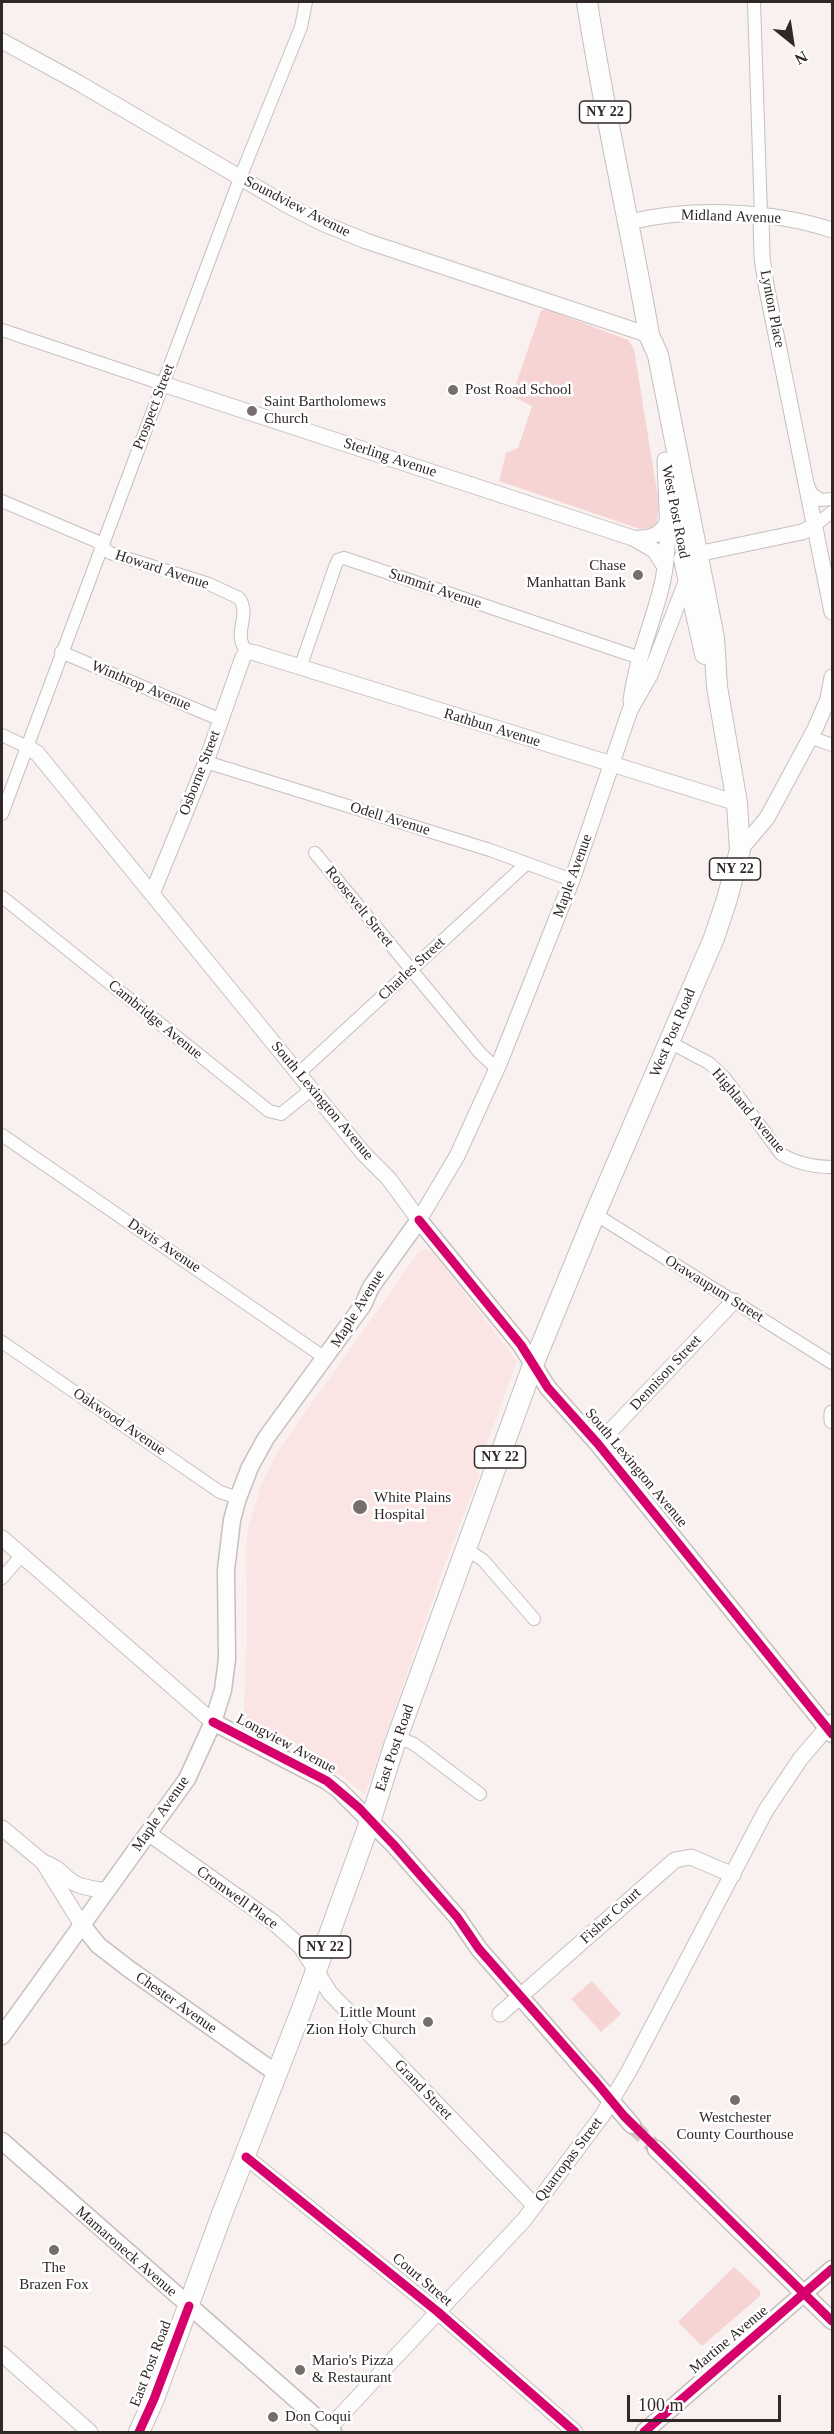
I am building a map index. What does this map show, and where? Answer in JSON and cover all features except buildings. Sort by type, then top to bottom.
[{"type":"main road","name":"West Post Road","points":[[533,1365],[721,919],[740,850],[737,803],[717,687],[714,638],[658,355],[648,335],[609,133],[587,2]]},
{"type":"main road","name":"West Post Road","points":[[648,335],[644,348],[665,460],[702,646],[717,687]]},
{"type":"main road","name":"Maple Avenue","points":[[2,2036],[187,1779],[213,1722],[223,1690],[226,1673],[226,1570],[231,1520],[250,1467],[266,1438],[363,1305],[376,1279],[419,1220]]},
{"type":"main road","name":"South Lexington Avenue","points":[[419,1220],[520,1345],[548,1388],[598,1444],[831,1728]]},
{"type":"main road","name":"East Post Road","points":[[139,2433],[154,2399],[316,1971],[371,1819],[397,1737],[533,1365]]},
{"type":"main road","name":"Longview Avenue","points":[[213,1722],[327,1780],[371,1819],[457,1917],[479,1949],[632,2125]]},
{"type":"main road","name":"Chester Avenue","points":[[82,1925],[98,1946],[276,2073]]},
{"type":"main road","name":"Mamaroneck Avenue","points":[[2,2141],[331,2431]]},
{"type":"main road","points":[[656,2150],[832,2321]]},
{"type":"main road","name":"Martine Avenue","points":[[644,2433],[832,2269]]},
{"type":"street","name":"Prospect Street","points":[[2,814],[240,178],[301,27],[306,2]]},
{"type":"street","name":"Lynton Place","points":[[754,2],[762,257],[832,612]]},
{"type":"street","name":"Soundview Avenue","points":[[2,41],[77,81],[240,178],[322,223],[366,241],[648,335]]},
{"type":"street","name":"Midland Avenue","points":[[628,222],[670,215],[761,216],[832,227]]},
{"type":"street","name":"Sterling Avenue","points":[[2,330],[633,538],[654,550],[665,567]]},
{"type":"street","points":[[630,710],[634,679],[668,549],[665,460]]},
{"type":"street","points":[[805,480],[816,498],[825,501],[832,500]]},
{"type":"street","name":"Howard Avenue","points":[[2,501],[96,541],[110,554],[209,584],[238,598],[243,609],[239,640],[247,652]]},
{"type":"street","points":[[697,554],[802,532],[832,512]]},
{"type":"street","points":[[633,538],[655,536],[663,531],[668,520]]},
{"type":"street","name":"Maple Avenue","points":[[419,1220],[457,1156],[497,1069],[572,880],[630,710],[650,675],[697,554]]},
{"type":"street","name":"Summit Avenue","points":[[300,668],[335,567],[338,560],[344,558],[640,658]]},
{"type":"street","name":"Winthrop Avenue","points":[[61,652],[221,720]]},
{"type":"street","name":"Rathbun Avenue","points":[[247,652],[737,803]]},
{"type":"street","name":"Osborne Street","points":[[152,894],[206,762],[243,657],[247,652]]},
{"type":"street","points":[[740,850],[767,818],[824,711],[832,677]]},
{"type":"street","name":"South Lexington Avenue","points":[[2,735],[37,753],[364,1154],[389,1179],[419,1220]]},
{"type":"street","points":[[810,737],[832,745]]},
{"type":"street","name":"Odell Avenue","points":[[206,762],[490,850],[572,880]]},
{"type":"street","name":"Roosevelt Street","points":[[315,853],[480,1053],[497,1069]]},
{"type":"street","name":"Charles Street","points":[[298,1074],[526,864]]},
{"type":"street","name":"Cambridge Avenue","points":[[2,897],[269,1111],[281,1113],[312,1089]]},
{"type":"street","name":"Highland Avenue","points":[[669,1042],[709,1063],[724,1077],[781,1154],[792,1160],[832,1167]]},
{"type":"street","name":"Davis Avenue","points":[[2,1135],[325,1358]]},
{"type":"street","name":"Orawaupum Street","points":[[595,1214],[832,1363]]},
{"type":"street","name":"Dennison Street","points":[[598,1444],[734,1302]]},
{"type":"street","name":"Oakwood Avenue","points":[[2,1342],[220,1491],[238,1498]]},
{"type":"street","name":"Longview Avenue","points":[[2,1538],[213,1722]]},
{"type":"street","points":[[466,1549],[483,1560],[534,1619]]},
{"type":"street","points":[[2,1578],[22,1555]]},
{"type":"street","name":"Quarropas Street","points":[[331,2431],[535,2206],[612,2102],[766,1810],[801,1758],[831,1728]]},
{"type":"street","points":[[397,1737],[414,1744],[480,1794]]},
{"type":"street","points":[[2,1828],[43,1862],[82,1925]]},
{"type":"street","name":"Cromwell Place","points":[[148,1833],[273,1922],[301,1947],[316,1971]]},
{"type":"street","name":"Fisher Court","points":[[500,2014],[675,1860],[690,1857],[733,1875]]},
{"type":"street","points":[[43,1862],[58,1867],[73,1882],[81,1900],[82,1925]]},
{"type":"street","points":[[73,1882],[89,1889],[106,1891]]},
{"type":"street","name":"Grand Street","points":[[316,1971],[330,1994],[535,2206]]},
{"type":"street","name":"Court Street","points":[[246,2157],[438,2312],[575,2433]]},
{"type":"street","points":[[5,2363],[90,2433]]},
{"type":"shaded area","points":[[546,309],[628,340],[634,349],[659,504],[657,523],[651,528],[640,529],[499,481],[506,453],[518,448],[532,406],[512,396],[541,311]]},
{"type":"shaded area","name":"White Plains Hospital","points":[[424,1249],[433,1252],[517,1361],[477,1470],[479,1475],[446,1561],[365,1795],[343,1777],[243,1728],[248,1529],[261,1485],[278,1451],[418,1253]]},
{"type":"shaded area","points":[[592,1981],[621,2014],[601,2032],[571,1999]]},
{"type":"shaded area","points":[[734,2267],[760,2291],[760,2296],[702,2346],[678,2322]]},
{"type":"tunnel","points":[[632,2125],[656,2149]]},
{"type":"cycle path","points":[[419,1220],[521,1345],[548,1388],[598,1444],[832,1734]]},
{"type":"cycle path","points":[[213,1722],[327,1781],[359,1808],[457,1917],[479,1949],[624,2116],[832,2321]]},
{"type":"cycle path","points":[[246,2157],[438,2312],[575,2432]]},
{"type":"cycle path","points":[[644,2432],[832,2269]]},
{"type":"cycle path","points":[[139,2432],[189,2306]]},
{"type":"place","name":"Post Road School","points":[[453,390]]},
{"type":"place","name":"Saint Bartholomews Church","points":[[252,411]]},
{"type":"place","name":"Chase Manhattan Bank","points":[[638,575]]},
{"type":"place","name":"White Plains Hospital","points":[[360,1507]]},
{"type":"place","name":"Little Mount Zion Holy Church","points":[[428,2022]]},
{"type":"place","name":"Westchester County Courthouse","points":[[735,2100]]},
{"type":"place","name":"The Brazen Fox","points":[[54,2250]]},
{"type":"place","name":"Mario's Pizza & Restaurant","points":[[300,2370]]},
{"type":"place","name":"Don Coqui","points":[[273,2417]]}]
